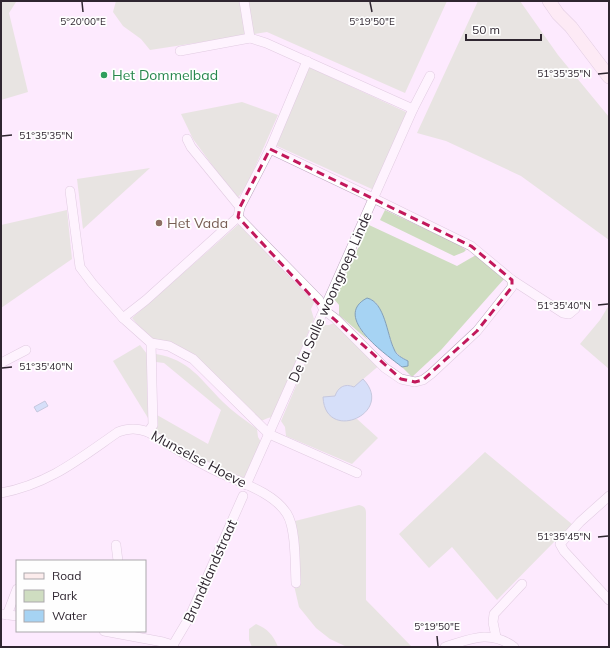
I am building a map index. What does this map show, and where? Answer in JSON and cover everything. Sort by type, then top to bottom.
[{"type":"main road","points":[[549,1],[609,77]]},
{"type":"main road","points":[[558,1],[565,12],[571,27]]},
{"type":"street","points":[[244,1],[250,38]]},
{"type":"street","points":[[180,51],[250,38],[266,43],[413,109]]},
{"type":"street","points":[[123,318],[146,300],[238,217],[240,206],[270,149],[307,61]]},
{"type":"street","name":"De la Salle woongroep Linde","points":[[246,485],[413,109],[430,76]]},
{"type":"street","points":[[187,139],[191,147],[240,206]]},
{"type":"street","points":[[270,149],[471,246],[512,280],[563,313],[569,314],[575,309]]},
{"type":"street","points":[[70,191],[80,267],[123,318],[152,343],[170,346],[193,359],[269,434],[357,473]]},
{"type":"street","points":[[238,217],[319,300],[324,310],[336,318],[386,368],[400,379],[415,382],[423,380],[431,374],[477,331],[512,287],[512,280]]},
{"type":"street","points":[[148,432],[152,425],[152,343]]},
{"type":"street","points":[[1,363],[26,350]]},
{"type":"street","name":"Munselse Hoeve","points":[[1,493],[17,490],[47,479],[66,468],[118,432],[126,429],[138,428],[148,432],[206,466],[277,502],[288,514],[293,530],[296,583]]},
{"type":"street","name":"Brundtlandstraat","points":[[173,646],[189,618],[243,496]]},
{"type":"street","points":[[609,496],[580,522],[560,544],[564,551],[609,600]]},
{"type":"street","points":[[116,546],[118,560]]},
{"type":"street","points":[[496,637],[493,622],[494,614],[522,584]]},
{"type":"street","points":[[16,591],[4,614],[16,616]]},
{"type":"street","points":[[114,632],[163,642],[173,646]]},
{"type":"street","points":[[444,647],[484,636],[502,639],[514,647]]},
{"type":"highlighted area","points":[[270,149],[471,246],[512,280],[512,287],[477,331],[423,380],[415,382],[401,379],[324,310],[238,217],[240,207]]},
{"type":"green space","points":[[1,1],[19,1],[16,2],[9,13],[28,92],[1,100]]},
{"type":"green space","points":[[116,1],[447,1],[405,93],[267,32],[150,50],[141,39],[123,26],[113,12]]},
{"type":"green space","points":[[478,1],[520,1],[558,55],[609,117],[609,240],[521,176],[446,141],[417,133]]},
{"type":"green space","points":[[309,67],[406,112],[406,117],[374,190],[275,145]]},
{"type":"green space","points":[[242,102],[278,115],[247,185],[237,199],[193,139],[181,114]]},
{"type":"green space","points":[[150,168],[83,229],[77,179]]},
{"type":"green space","points":[[67,210],[72,259],[1,308],[1,225]]},
{"type":"green space","points":[[385,210],[457,244],[466,250],[454,256],[380,220]]},
{"type":"green space","points":[[241,222],[315,301],[311,309],[314,319],[272,417],[261,421],[200,364],[154,344],[132,318]]},
{"type":"green space","points":[[369,225],[457,266],[476,255],[504,279],[441,350],[412,377],[402,367],[408,366],[408,361],[394,350],[383,316],[377,304],[371,299],[359,327],[368,340],[339,315],[339,305],[334,299]]},
{"type":"green space","points":[[609,305],[609,369],[580,344],[600,320]]},
{"type":"green space","points":[[334,323],[382,363],[354,387],[341,387],[338,390],[330,414],[338,420],[357,419],[378,438],[352,464],[286,436],[285,427],[281,421],[322,325]]},
{"type":"green space","points":[[140,345],[147,354],[148,418],[113,361]]},
{"type":"green space","points":[[156,354],[178,361],[186,366],[201,378],[227,406],[257,429],[258,437],[261,442],[244,481],[156,435],[157,415],[208,444],[221,410],[164,363],[156,362]]},
{"type":"green space","points":[[485,452],[573,525],[554,542],[497,600],[452,547],[429,568],[399,534]]},
{"type":"green space","points":[[359,505],[366,511],[366,600],[412,647],[347,647],[330,639],[316,628],[299,607],[293,581],[291,522]]},
{"type":"green space","points":[[256,624],[270,633],[278,647],[252,647],[249,640],[249,629]]},
{"type":"water","points":[[367,298],[373,301],[382,312],[395,351],[408,361],[408,366],[402,367],[385,354],[365,335],[358,325],[355,315],[358,306]]},
{"type":"water","points":[[363,379],[371,391],[371,403],[365,412],[356,418],[345,421],[335,419],[327,411],[323,397],[335,396],[340,388],[348,385],[354,387]]},
{"type":"water","points":[[45,401],[48,406],[37,412],[34,407]]},
{"type":"place","name":"Het Dommelbad","points":[[104,75]]},
{"type":"place","name":"Het Vada","points":[[159,223]]}]
